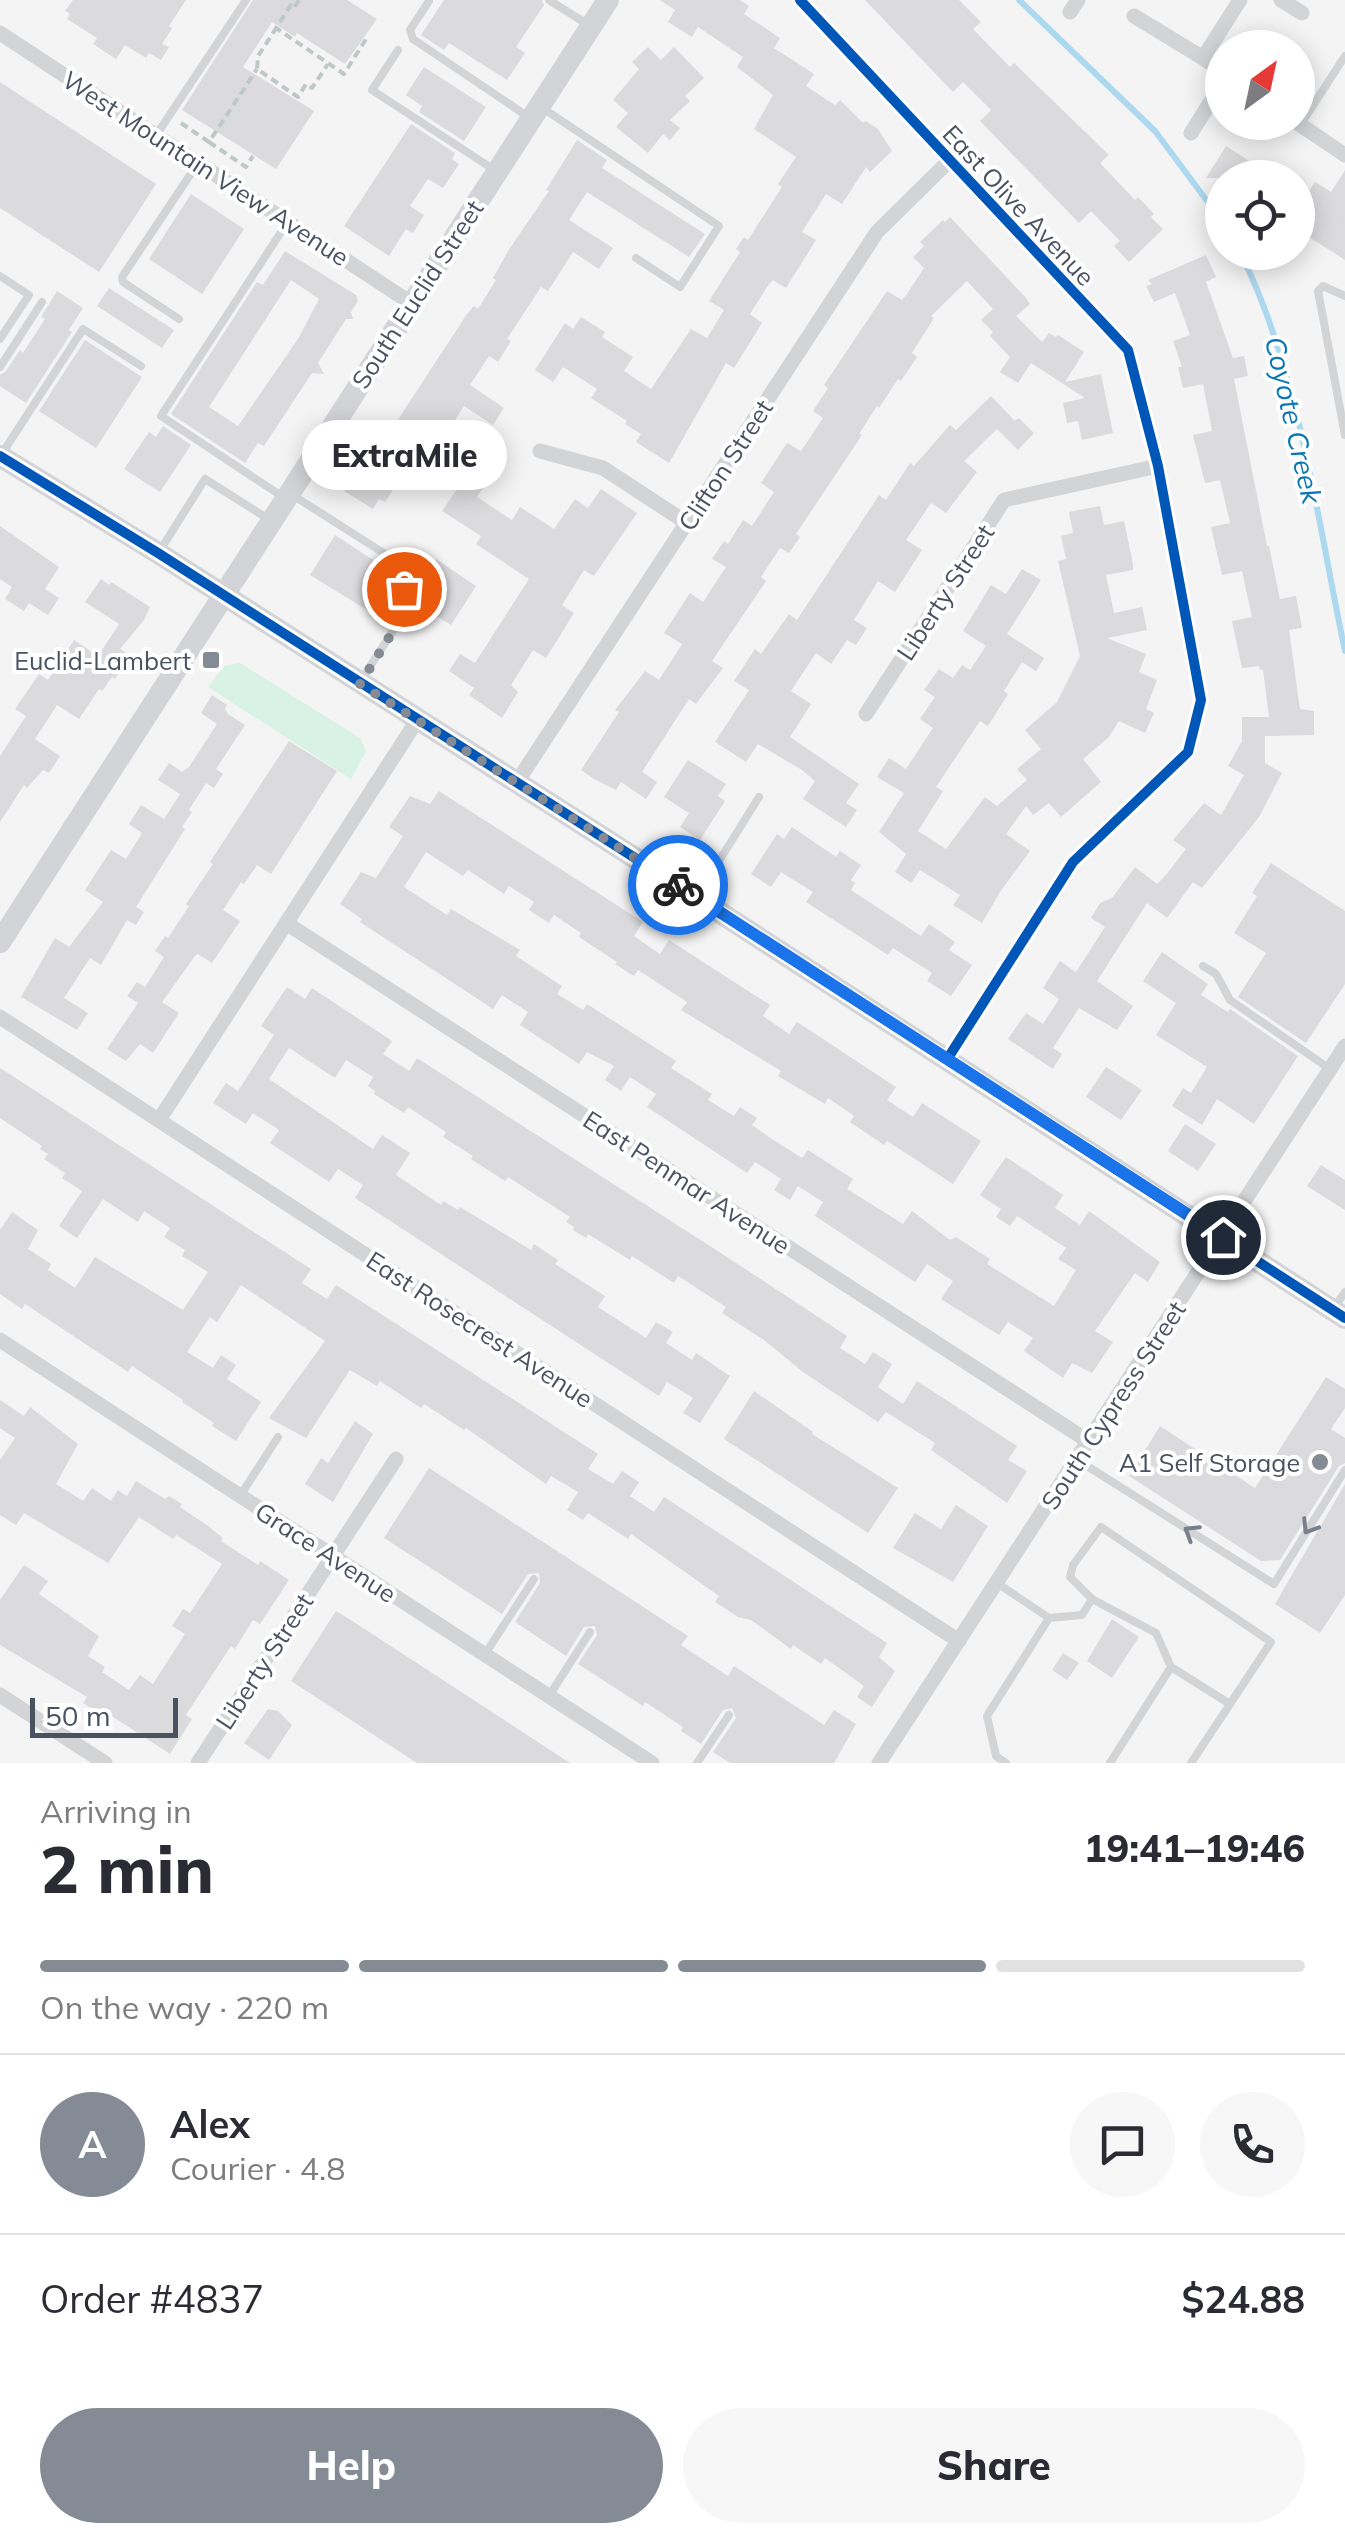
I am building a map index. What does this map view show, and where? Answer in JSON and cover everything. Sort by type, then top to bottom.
[{"type":"main road","name":"South Euclid Street","points":[[0,942],[608,0]]},
{"type":"main road","points":[[0,456],[518,782],[1223,1237],[1341,1307]]},
{"type":"street","name":"East Olive Avenue","points":[[800,0],[1128,350],[1158,466],[1201,700],[1188,752],[1074,862],[948,1058]]},
{"type":"street","points":[[1134,16],[1203,58],[1240,0]]},
{"type":"street","points":[[1282,0],[1302,13]]},
{"type":"street","name":"West Mountain View Avenue","points":[[0,33],[412,303]]},
{"type":"street","points":[[1191,132],[1205,110]]},
{"type":"street","points":[[1315,135],[1345,155]]},
{"type":"street","name":"Clifton Street","points":[[518,782],[877,232],[948,161]]},
{"type":"street","points":[[540,451],[603,468],[687,522]]},
{"type":"street","name":"Liberty Street","points":[[866,714],[1004,500],[1158,466]]},
{"type":"street","points":[[159,1120],[418,719]]},
{"type":"street","name":"East Penmar Avenue","points":[[286,923],[1088,1441]]},
{"type":"street","name":"East Rosecrest Avenue","points":[[0,1016],[960,1641]]},
{"type":"street","name":"South Cypress Street","points":[[879,1763],[1345,1046]]},
{"type":"street","name":"Grace Avenue","points":[[0,1340],[652,1763]]},
{"type":"street","name":"Liberty Street","points":[[198,1763],[396,1459]]},
{"type":"street","points":[[0,1694],[105,1763]]},
{"type":"lane","points":[[156,136],[246,0]]},
{"type":"lane","points":[[549,0],[591,26]]},
{"type":"lane","points":[[429,1],[410,30],[413,40],[720,226],[680,286],[636,258]]},
{"type":"lane","points":[[398,50],[372,90],[497,171]]},
{"type":"lane","points":[[1315,99],[1345,56]]},
{"type":"lane","points":[[180,319],[123,282],[122,277],[198,163]]},
{"type":"lane","points":[[288,222],[161,416],[404,566],[405,612],[360,684]]},
{"type":"lane","points":[[0,276],[29,296],[0,340]]},
{"type":"lane","points":[[1345,296],[1323,286],[1318,291],[1345,434]]},
{"type":"lane","points":[[0,367],[42,302]]},
{"type":"lane","points":[[0,456],[84,329],[141,366]]},
{"type":"lane","points":[[158,553],[205,479],[272,521]]},
{"type":"lane","points":[[696,897],[759,797]]},
{"type":"lane","points":[[1203,966],[1216,974],[1230,1000],[1330,1069]]},
{"type":"lane","points":[[240,1496],[278,1437]]},
{"type":"lane","points":[[1076,1460],[1274,1584],[1345,1470]]},
{"type":"lane","points":[[1191,1763],[1271,1642],[1100,1527],[1073,1566],[1070,1577],[1092,1599],[1156,1633],[1171,1667],[1230,1704]]},
{"type":"lane","points":[[485,1654],[534,1579]]},
{"type":"lane","points":[[996,1583],[1049,1618],[1082,1615],[1092,1599]]},
{"type":"lane","points":[[1006,1763],[996,1756],[986,1716],[1049,1618]]},
{"type":"lane","points":[[548,1696],[590,1632]]},
{"type":"lane","points":[[1110,1763],[1171,1667]]},
{"type":"lane","points":[[697,1763],[728,1715]]},
{"type":"path","points":[[209,142],[256,69],[258,56],[290,6],[294,8],[299,0]]},
{"type":"path","points":[[277,27],[344,74],[368,36]]},
{"type":"path","points":[[256,69],[298,97],[306,84],[312,88],[328,64]]},
{"type":"path","points":[[170,116],[246,167],[253,156]]},
{"type":"green space","points":[[240,663],[360,738],[366,751],[351,779],[208,687],[224,666]]},
{"type":"building","points":[[73,0],[186,0],[169,26],[172,28],[162,44],[169,47],[161,60],[149,53],[146,58],[125,45],[116,59],[93,44],[97,38],[67,19],[70,14],[65,11]]},
{"type":"building","points":[[253,0],[347,0],[377,19],[345,64],[272,22],[243,67],[314,111],[276,169],[182,110]]},
{"type":"building","points":[[444,0],[542,0],[544,5],[516,47],[525,53],[507,80],[449,43],[444,50],[421,35]]},
{"type":"building","points":[[660,0],[740,0],[749,6],[744,14],[780,38],[774,48],[814,74],[806,86],[835,105],[840,100],[863,123],[878,129],[892,151],[870,172],[866,167],[842,204],[826,194],[802,232],[816,240],[786,288],[773,280],[767,287],[750,314],[762,323],[734,368],[726,363],[669,463],[636,442],[641,434],[625,424],[627,421],[591,398],[597,389],[563,367],[553,382],[535,370],[565,323],[573,329],[581,317],[605,332],[602,337],[633,357],[624,371],[651,389],[691,329],[707,338],[724,310],[709,301],[740,252],[736,249],[744,237],[748,240],[796,157],[754,129],[773,95],[737,67],[743,57],[698,27],[692,37],[668,22],[675,10]]},
{"type":"building","points":[[865,0],[959,0],[981,22],[973,29],[1109,155],[1100,163],[1135,200],[1138,197],[1163,229],[1129,262],[1114,246],[1120,241],[1091,211],[1079,223],[980,121],[991,110],[963,82],[953,92]]},
{"type":"building","points":[[648,47],[661,60],[674,47],[704,78],[685,96],[690,101],[670,120],[680,128],[670,140],[663,134],[648,153],[616,127],[628,113],[613,100],[639,69],[632,62]]},
{"type":"building","points":[[424,67],[486,107],[464,141],[419,112],[422,106],[406,95]]},
{"type":"building","points":[[0,82],[156,184],[99,272],[0,208]]},
{"type":"building","points":[[411,124],[455,153],[452,159],[459,164],[443,188],[428,179],[410,206],[424,215],[413,233],[406,229],[389,256],[344,226]]},
{"type":"building","points":[[577,140],[607,160],[602,168],[705,234],[689,257],[587,192],[569,220],[613,248],[599,269],[573,252],[548,291],[541,287],[507,339],[511,341],[498,362],[489,356],[470,385],[504,408],[493,425],[464,406],[418,479],[405,471],[385,502],[379,499],[373,509],[344,491],[359,467],[365,470],[467,314],[474,306],[478,309],[508,251],[549,191],[546,190]]},
{"type":"building","points":[[1226,146],[1248,160],[1217,160]]},
{"type":"building","points":[[1345,170],[1345,260],[1315,241],[1315,182],[1331,192]]},
{"type":"building","points":[[191,194],[244,229],[202,294],[149,259]]},
{"type":"building","points":[[950,217],[1030,304],[1016,316],[1042,342],[1049,333],[1058,335],[1084,352],[1065,382],[1101,374],[1113,433],[1082,440],[1078,421],[1067,423],[1063,403],[1085,398],[1031,363],[1018,383],[1000,372],[1010,357],[981,320],[993,309],[967,281],[931,316],[934,318],[912,353],[917,357],[877,406],[796,534],[800,537],[789,553],[780,548],[761,577],[766,581],[712,661],[723,668],[696,704],[689,699],[642,772],[657,782],[646,799],[621,782],[616,790],[594,779],[581,770],[619,712],[615,710],[645,671],[659,680],[682,644],[664,633],[690,593],[703,602],[726,567],[712,559],[724,541],[728,544],[743,520],[752,526],[774,492],[761,483],[787,443],[801,451],[823,418],[813,411],[828,388],[824,385],[887,291],[902,300],[907,294],[924,268],[913,257],[924,246],[920,242]]},
{"type":"building","points":[[285,251],[356,295],[358,301],[351,312],[353,319],[346,319],[318,363],[324,374],[312,373],[264,446],[258,443],[245,463],[171,414],[257,282],[263,285]],"holes":[[[291,280],[319,299],[298,339],[238,426],[209,407]]]},
{"type":"building","points":[[1205,255],[1205,270],[1213,270],[1216,277],[1206,282],[1233,358],[1244,356],[1248,376],[1234,379],[1280,599],[1296,596],[1302,628],[1289,630],[1300,709],[1314,711],[1314,735],[1265,736],[1265,763],[1282,773],[1259,817],[1202,888],[1193,882],[1167,918],[1147,903],[1097,981],[1133,1006],[1117,1030],[1079,1008],[1053,1048],[1062,1054],[1053,1069],[1008,1039],[1026,1013],[1043,1024],[1059,999],[1043,988],[1060,961],[1076,972],[1105,927],[1091,918],[1100,903],[1112,898],[1135,867],[1157,884],[1186,849],[1173,840],[1204,803],[1221,815],[1244,775],[1228,766],[1242,741],[1242,717],[1269,717],[1263,670],[1259,666],[1242,668],[1232,621],[1252,617],[1242,571],[1222,575],[1211,527],[1230,523],[1220,480],[1205,483],[1193,435],[1212,431],[1203,384],[1183,388],[1178,367],[1182,367],[1173,341],[1190,335],[1175,293],[1154,302],[1146,286],[1152,284],[1148,280]]},
{"type":"building","points":[[109,288],[174,330],[162,348],[97,306]]},
{"type":"building","points":[[57,291],[83,308],[26,403],[0,386],[0,375],[20,350],[23,353]]},
{"type":"building","points":[[85,340],[142,377],[96,448],[39,411]]},
{"type":"building","points":[[991,396],[1015,421],[1019,418],[1034,433],[1018,450],[997,429],[964,461],[977,472],[946,513],[931,503],[906,540],[922,550],[895,592],[878,581],[854,620],[867,628],[856,645],[847,640],[831,664],[816,653],[791,691],[811,704],[790,737],[859,784],[846,803],[857,810],[846,827],[803,799],[815,781],[802,770],[758,744],[746,762],[715,742],[749,690],[734,681],[755,649],[761,654],[789,614],[797,620],[879,495],[886,500],[910,463],[914,466],[950,425],[956,430]]},
{"type":"building","points":[[163,426],[191,445],[160,492],[124,469],[149,432],[156,437]]},
{"type":"building","points":[[473,466],[490,477],[477,497],[512,520],[520,507],[554,529],[575,499],[588,508],[601,489],[637,513],[594,576],[584,570],[562,605],[574,613],[546,658],[533,650],[511,685],[518,692],[502,718],[469,695],[474,688],[449,671],[460,654],[475,663],[529,579],[476,544],[481,536],[442,511]]},
{"type":"building","points":[[1100,506],[1104,525],[1124,521],[1133,564],[1133,570],[1106,575],[1114,613],[1142,607],[1147,630],[1107,638],[1146,654],[1139,672],[1157,680],[1146,709],[1154,713],[1145,733],[1119,721],[1109,737],[1083,759],[1101,782],[1061,817],[1049,803],[1033,815],[1026,806],[1006,834],[1030,851],[982,923],[953,905],[960,895],[920,870],[911,883],[895,872],[906,854],[879,832],[904,793],[877,777],[889,758],[906,769],[933,728],[920,719],[935,697],[924,690],[939,669],[953,678],[962,665],[970,670],[986,646],[963,631],[991,585],[1006,594],[1022,569],[1041,580],[1007,634],[1044,658],[1036,671],[1022,662],[988,726],[980,721],[936,787],[943,791],[918,831],[946,849],[985,797],[997,806],[1027,780],[1017,769],[1041,749],[1025,730],[1057,702],[1080,656],[1058,561],[1066,559],[1061,536],[1073,533],[1069,512]]},
{"type":"building","points":[[0,526],[59,567],[45,589],[59,598],[48,615],[29,603],[24,611],[5,599],[12,587],[0,579]]},
{"type":"building","points":[[335,535],[396,575],[372,613],[310,575]]},
{"type":"building","points":[[436,559],[476,586],[451,625],[423,607],[419,586]]},
{"type":"building","points":[[101,579],[150,607],[120,649],[130,655],[115,679],[112,677],[102,691],[99,689],[79,719],[57,705],[35,739],[60,756],[49,773],[43,770],[27,788],[24,785],[0,822],[0,756],[26,716],[15,709],[39,674],[48,680],[74,640],[98,656],[119,624],[85,602]]},
{"type":"building","points":[[212,695],[227,705],[228,714],[245,725],[216,769],[223,774],[214,788],[206,783],[189,810],[192,812],[182,827],[185,829],[136,907],[144,912],[136,925],[127,920],[101,965],[90,958],[64,998],[88,1013],[77,1030],[21,997],[55,938],[69,947],[103,902],[85,890],[111,850],[126,859],[142,833],[129,824],[141,805],[164,819],[180,794],[158,780],[169,763],[182,772],[189,767],[217,724],[201,713]]},
{"type":"building","points":[[289,741],[337,771],[271,874],[257,865],[244,884],[241,882],[223,910],[240,921],[212,963],[195,956],[162,1002],[179,1013],[153,1053],[140,1044],[126,1061],[107,1049],[138,1003],[127,996],[137,982],[145,987],[164,957],[155,951],[189,906],[186,904],[213,864],[210,862]]},
{"type":"building","points":[[688,760],[726,784],[718,796],[725,801],[700,840],[680,827],[689,813],[664,797]]},
{"type":"building","points":[[439,791],[643,922],[634,936],[660,954],[669,940],[770,1005],[763,1016],[789,1034],[797,1022],[896,1087],[887,1100],[913,1117],[922,1103],[981,1141],[953,1184],[850,1122],[854,1116],[828,1098],[825,1104],[778,1076],[781,1071],[681,1010],[687,1002],[638,970],[634,976],[615,964],[554,915],[549,923],[529,910],[534,902],[509,886],[504,894],[468,870],[463,876],[426,852],[404,887],[447,915],[451,909],[520,950],[516,956],[562,986],[557,994],[583,1010],[587,1004],[676,1061],[671,1068],[712,1094],[708,1100],[734,1116],[740,1107],[757,1118],[752,1125],[772,1139],[802,1158],[808,1150],[853,1179],[847,1189],[903,1224],[912,1211],[950,1240],[956,1237],[990,1259],[987,1264],[1054,1306],[1076,1270],[1058,1259],[1066,1248],[1017,1216],[1010,1226],[996,1217],[1001,1209],[980,1195],[1006,1157],[1063,1195],[1055,1208],[1080,1225],[1089,1211],[1160,1262],[1148,1282],[1135,1273],[1095,1331],[1113,1342],[1092,1373],[1072,1363],[1063,1378],[1024,1351],[1033,1338],[1008,1322],[999,1335],[941,1299],[953,1281],[927,1264],[915,1282],[815,1216],[823,1202],[798,1186],[790,1200],[774,1190],[781,1179],[755,1162],[747,1173],[647,1107],[656,1094],[630,1077],[621,1091],[605,1080],[614,1066],[587,1052],[579,1064],[520,1025],[528,1012],[502,995],[493,1009],[360,922],[362,919],[340,904],[361,872],[376,878],[403,836],[389,827],[410,796],[430,804]]},
{"type":"building","points":[[792,827],[836,857],[840,851],[861,865],[851,880],[855,883],[851,890],[921,936],[929,924],[955,942],[949,950],[972,965],[951,996],[927,981],[932,973],[893,948],[888,955],[806,902],[813,892],[781,872],[771,887],[751,874],[777,834],[784,839]]},
{"type":"building","points":[[1271,863],[1345,911],[1345,984],[1306,1043],[1238,997],[1266,953],[1234,933],[1257,896],[1252,893]]},
{"type":"building","points":[[1162,952],[1208,984],[1201,995],[1228,1012],[1230,1009],[1298,1056],[1254,1124],[1217,1099],[1202,1125],[1172,1106],[1183,1088],[1191,1093],[1207,1067],[1156,1035],[1176,1003],[1143,981]]},
{"type":"building","points":[[287,987],[305,999],[312,988],[392,1041],[383,1054],[409,1071],[417,1058],[724,1255],[847,1336],[840,1348],[865,1364],[873,1352],[892,1364],[878,1387],[903,1404],[917,1381],[1017,1446],[1008,1460],[1027,1471],[1007,1503],[931,1450],[935,1443],[886,1412],[878,1422],[722,1313],[726,1307],[678,1276],[674,1283],[632,1256],[630,1260],[588,1234],[586,1238],[573,1230],[566,1222],[570,1217],[508,1177],[505,1181],[471,1159],[473,1156],[443,1137],[446,1132],[408,1107],[404,1113],[374,1094],[368,1086],[373,1077],[346,1060],[335,1078],[289,1048],[269,1079],[373,1149],[382,1135],[410,1153],[396,1175],[441,1205],[443,1201],[458,1210],[460,1207],[531,1250],[534,1244],[558,1260],[555,1264],[605,1296],[598,1307],[646,1338],[656,1322],[673,1332],[666,1343],[692,1360],[696,1353],[730,1376],[700,1423],[683,1413],[693,1398],[667,1382],[659,1396],[355,1198],[363,1185],[338,1169],[329,1182],[270,1143],[279,1130],[253,1113],[246,1124],[213,1103],[226,1083],[238,1091],[274,1035],[261,1026]]},
{"type":"building","points":[[1106,1067],[1142,1090],[1121,1120],[1086,1097]]},
{"type":"building","points":[[0,1068],[311,1269],[302,1283],[327,1299],[336,1285],[598,1454],[588,1469],[613,1484],[622,1471],[639,1482],[630,1496],[654,1512],[664,1497],[887,1643],[879,1657],[895,1671],[872,1707],[857,1697],[864,1686],[825,1658],[821,1664],[793,1645],[791,1649],[751,1620],[738,1617],[715,1602],[719,1596],[631,1534],[628,1539],[588,1513],[583,1520],[567,1510],[578,1492],[551,1476],[546,1484],[466,1428],[424,1404],[421,1408],[380,1381],[377,1386],[350,1370],[306,1438],[269,1418],[325,1341],[241,1285],[217,1322],[210,1317],[187,1352],[213,1368],[221,1355],[236,1365],[227,1379],[261,1402],[236,1441],[132,1366],[128,1372],[25,1304],[22,1309],[0,1294],[0,1230],[12,1212],[38,1230],[28,1249],[51,1264],[48,1270],[75,1288],[95,1257],[183,1310],[208,1272],[182,1256],[185,1250],[164,1237],[170,1228],[144,1211],[138,1222],[103,1199],[77,1238],[59,1226],[82,1191],[44,1159],[48,1154],[40,1149],[42,1146],[0,1118]]},
{"type":"building","points":[[1185,1124],[1216,1144],[1198,1171],[1168,1151]]},
{"type":"building","points":[[1321,1165],[1345,1180],[1345,1210],[1307,1186]]},
{"type":"building","points":[[1326,1377],[1345,1389],[1345,1408],[1331,1429],[1345,1438],[1345,1463],[1339,1466],[1280,1560],[1261,1561],[1129,1476],[1160,1426],[1255,1488]]},
{"type":"building","points":[[754,1391],[812,1434],[898,1488],[868,1533],[724,1439]]},
{"type":"building","points":[[0,1400],[24,1416],[30,1407],[78,1444],[56,1484],[83,1501],[92,1488],[111,1501],[118,1490],[127,1496],[136,1481],[165,1499],[169,1496],[182,1504],[180,1507],[223,1538],[221,1541],[289,1580],[260,1624],[253,1620],[235,1649],[231,1646],[186,1715],[192,1719],[170,1754],[107,1713],[104,1717],[83,1703],[87,1697],[0,1645],[0,1600],[24,1565],[48,1581],[39,1594],[99,1636],[88,1656],[105,1667],[102,1672],[129,1690],[140,1675],[153,1684],[185,1634],[172,1626],[183,1609],[190,1613],[222,1564],[139,1517],[108,1563],[24,1513],[16,1525],[0,1515],[0,1460],[15,1438],[0,1428]]},
{"type":"building","points":[[355,1421],[373,1434],[333,1502],[305,1484],[321,1458],[328,1463]]},
{"type":"building","points":[[429,1468],[688,1636],[681,1645],[728,1676],[734,1666],[824,1725],[834,1710],[856,1724],[834,1763],[730,1763],[713,1752],[736,1718],[732,1708],[723,1710],[701,1744],[645,1702],[643,1706],[578,1664],[597,1635],[595,1626],[584,1627],[566,1656],[515,1622],[540,1583],[539,1573],[528,1574],[502,1614],[384,1538]]},
{"type":"building","points":[[1345,1484],[1345,1595],[1320,1633],[1275,1604]]},
{"type":"building","points":[[956,1505],[988,1526],[953,1582],[893,1548],[915,1513],[941,1529]]},
{"type":"building","points":[[336,1611],[570,1763],[417,1763],[291,1681]]},
{"type":"building","points":[[1112,1619],[1139,1637],[1112,1678],[1087,1661]]},
{"type":"building","points":[[1063,1653],[1079,1663],[1067,1680],[1052,1670]]},
{"type":"building","points":[[268,1709],[278,1711],[292,1725],[269,1760],[244,1743]]},
{"type":"waterway","name":"Coyote Creek","points":[[1019,0],[1155,131],[1205,198]]},
{"type":"waterway","name":"Coyote Creek","points":[[1248,270],[1292,396],[1345,651]]},
{"type":"cycle path","points":[[800,0],[1128,350],[1158,466],[1201,700],[1188,752],[1073,862],[948,1058]]},
{"type":"cycle path","points":[[0,456],[696,897],[1345,1318]]},
{"type":"way so far","points":[[404,589],[405,612],[360,684],[678,885]]},
{"type":"place","name":"ExtraMile","points":[[404,589]]},
{"type":"place","name":"Euclid-Lambert","points":[[211,660]]},
{"type":"place","name":"A1 Self Storage","points":[[1320,1462]]},
{"type":"route","points":[[678,885],[1223,1237]]}]
